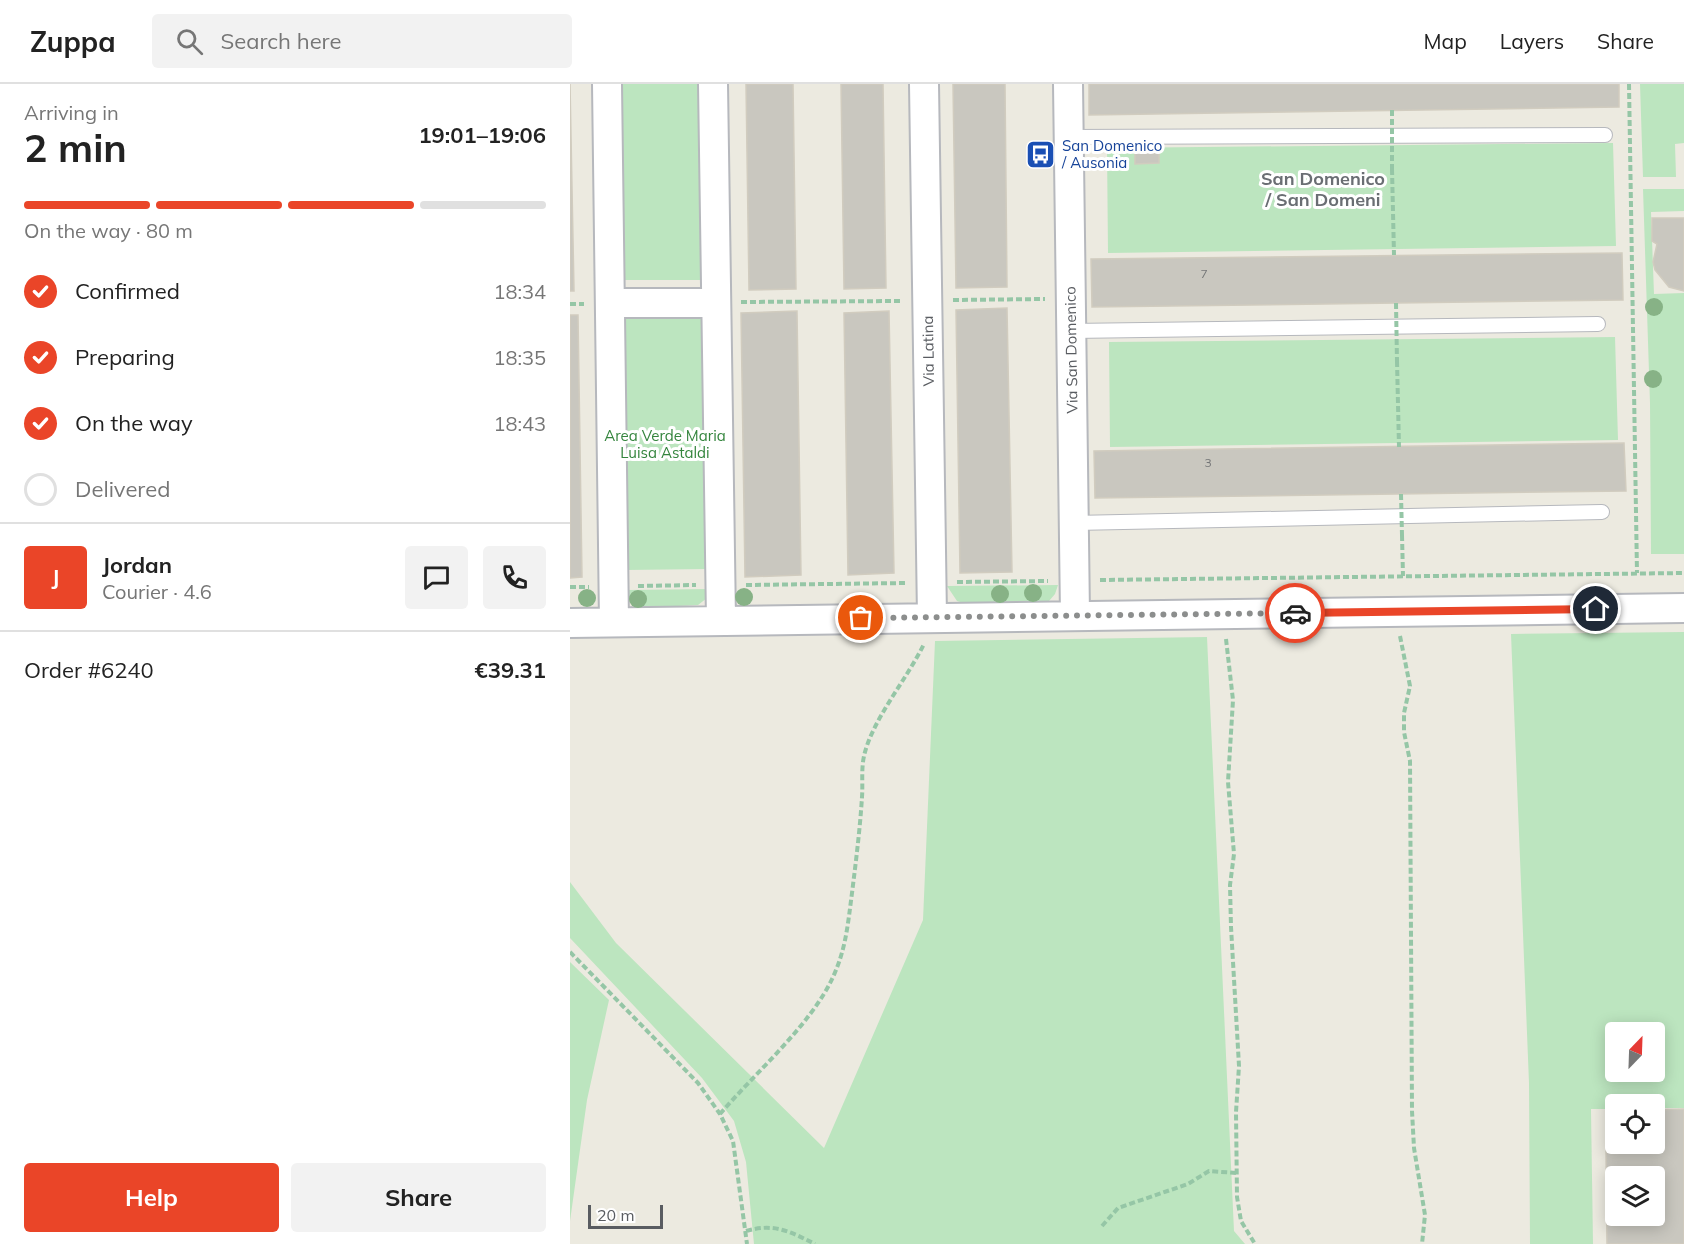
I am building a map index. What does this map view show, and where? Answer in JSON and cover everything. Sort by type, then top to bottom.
[{"type":"street","points":[[606,84],[614,622]]},
{"type":"street","points":[[713,84],[721,620]]},
{"type":"street","name":"Via Latina","points":[[924,84],[932,617]]},
{"type":"street","name":"Via San Domenico","points":[[1068,84],[1075,615]]},
{"type":"street","points":[[610,303],[716,303]]},
{"type":"street","points":[[570,623],[1684,608]]},
{"type":"lane","points":[[1068,137],[1605,135]]},
{"type":"lane","points":[[1071,332],[1598,324]]},
{"type":"lane","points":[[1074,523],[1602,512]]},
{"type":"path","points":[[1629,84],[1637,573]]},
{"type":"path","points":[[1392,110],[1394,255]]},
{"type":"path","points":[[948,300],[1025,299]]},
{"type":"path","points":[[716,303],[904,301]]},
{"type":"path","points":[[1396,303],[1399,447]]},
{"type":"path","points":[[1401,494],[1403,576]]},
{"type":"path","points":[[1093,580],[1684,573]]},
{"type":"path","points":[[947,582],[1038,581]]},
{"type":"path","points":[[741,585],[913,583]]},
{"type":"path","points":[[626,586],[697,585]]},
{"type":"path","points":[[1399,612],[1401,649],[1409,670],[1410,686],[1404,712],[1404,732],[1410,761],[1412,1111],[1414,1148],[1425,1215],[1422,1244]]},
{"type":"path","points":[[720,1114],[812,1010],[824,994],[832,977],[847,940],[850,922],[858,850],[862,774],[868,740],[927,640],[932,617]]},
{"type":"path","points":[[1226,635],[1233,700],[1228,782],[1234,854],[1230,885],[1239,1066],[1236,1173],[1240,1221],[1255,1244]]},
{"type":"path","points":[[570,952],[698,1083],[720,1114],[733,1141],[747,1244]]},
{"type":"path","points":[[1102,1226],[1118,1208],[1188,1184],[1209,1171],[1236,1173]]},
{"type":"path","points":[[746,1231],[764,1226],[778,1229],[815,1244]]},
{"type":"green space","points":[[620,84],[702,84],[704,280],[623,280]]},
{"type":"green space","points":[[1640,84],[1684,84],[1684,143],[1675,144],[1676,177],[1643,177]]},
{"type":"green space","points":[[1613,143],[1616,246],[1108,253],[1107,148]]},
{"type":"green space","points":[[1643,189],[1684,189],[1684,211],[1651,212],[1654,294],[1684,293],[1684,554],[1651,554],[1650,403]]},
{"type":"green space","name":"Area Verde Maria Luisa Astaldi","points":[[704,317],[708,569],[626,570],[623,318]]},
{"type":"green space","points":[[1615,337],[1618,440],[1110,447],[1109,342]]},
{"type":"green space","points":[[1058,585],[1049,601],[967,604],[957,601],[947,586]]},
{"type":"green space","points":[[709,589],[707,598],[698,605],[640,608],[632,604],[627,590]]},
{"type":"green space","points":[[1684,632],[1684,1108],[1665,1108],[1665,1094],[1605,1094],[1605,1109],[1591,1109],[1593,1244],[1530,1244],[1529,1083],[1511,634]]},
{"type":"green space","points":[[1207,637],[1234,1231],[1245,1244],[754,1244],[746,1162],[734,1121],[702,1078],[570,938],[570,882],[616,943],[824,1148],[923,920],[935,641]]},
{"type":"green space","points":[[570,962],[609,1000],[587,1100],[570,1221]]},
{"type":"building","points":[[570,84],[574,291],[570,291]]},
{"type":"building","points":[[746,84],[793,84],[796,289],[749,290]]},
{"type":"building","points":[[841,84],[883,84],[886,288],[844,289]]},
{"type":"building","points":[[953,84],[1005,84],[1007,287],[956,288]]},
{"type":"building","points":[[1089,84],[1619,84],[1619,107],[1089,115]]},
{"type":"building","points":[[1159,150],[1159,163],[1135,164],[1135,151]]},
{"type":"building","points":[[1652,218],[1684,218],[1684,291],[1669,287],[1655,270],[1653,262],[1657,244],[1652,241]]},
{"type":"building","points":[[1622,253],[1623,300],[1092,307],[1091,259]]},
{"type":"building","points":[[1007,308],[1012,572],[960,573],[956,310]]},
{"type":"building","points":[[797,311],[801,575],[745,577],[741,313]]},
{"type":"building","points":[[889,311],[894,573],[848,575],[844,313]]},
{"type":"building","points":[[570,315],[578,315],[582,577],[570,578]]},
{"type":"building","points":[[1624,443],[1626,491],[1095,498],[1094,451]]},
{"type":"building","points":[[1684,1109],[1684,1244],[1607,1244],[1607,1226],[1665,1226],[1665,1166],[1606,1166],[1606,1154],[1665,1154],[1665,1110]]},
{"type":"way so far","points":[[861,618],[1295,613]]},
{"type":"place","name":"San Domenico / Ausonia","points":[[1041,154]]},
{"type":"district","name":"San Domenico / San Domeni","points":[[1323,188]]},
{"type":"route","points":[[1295,613],[1596,609]]}]
